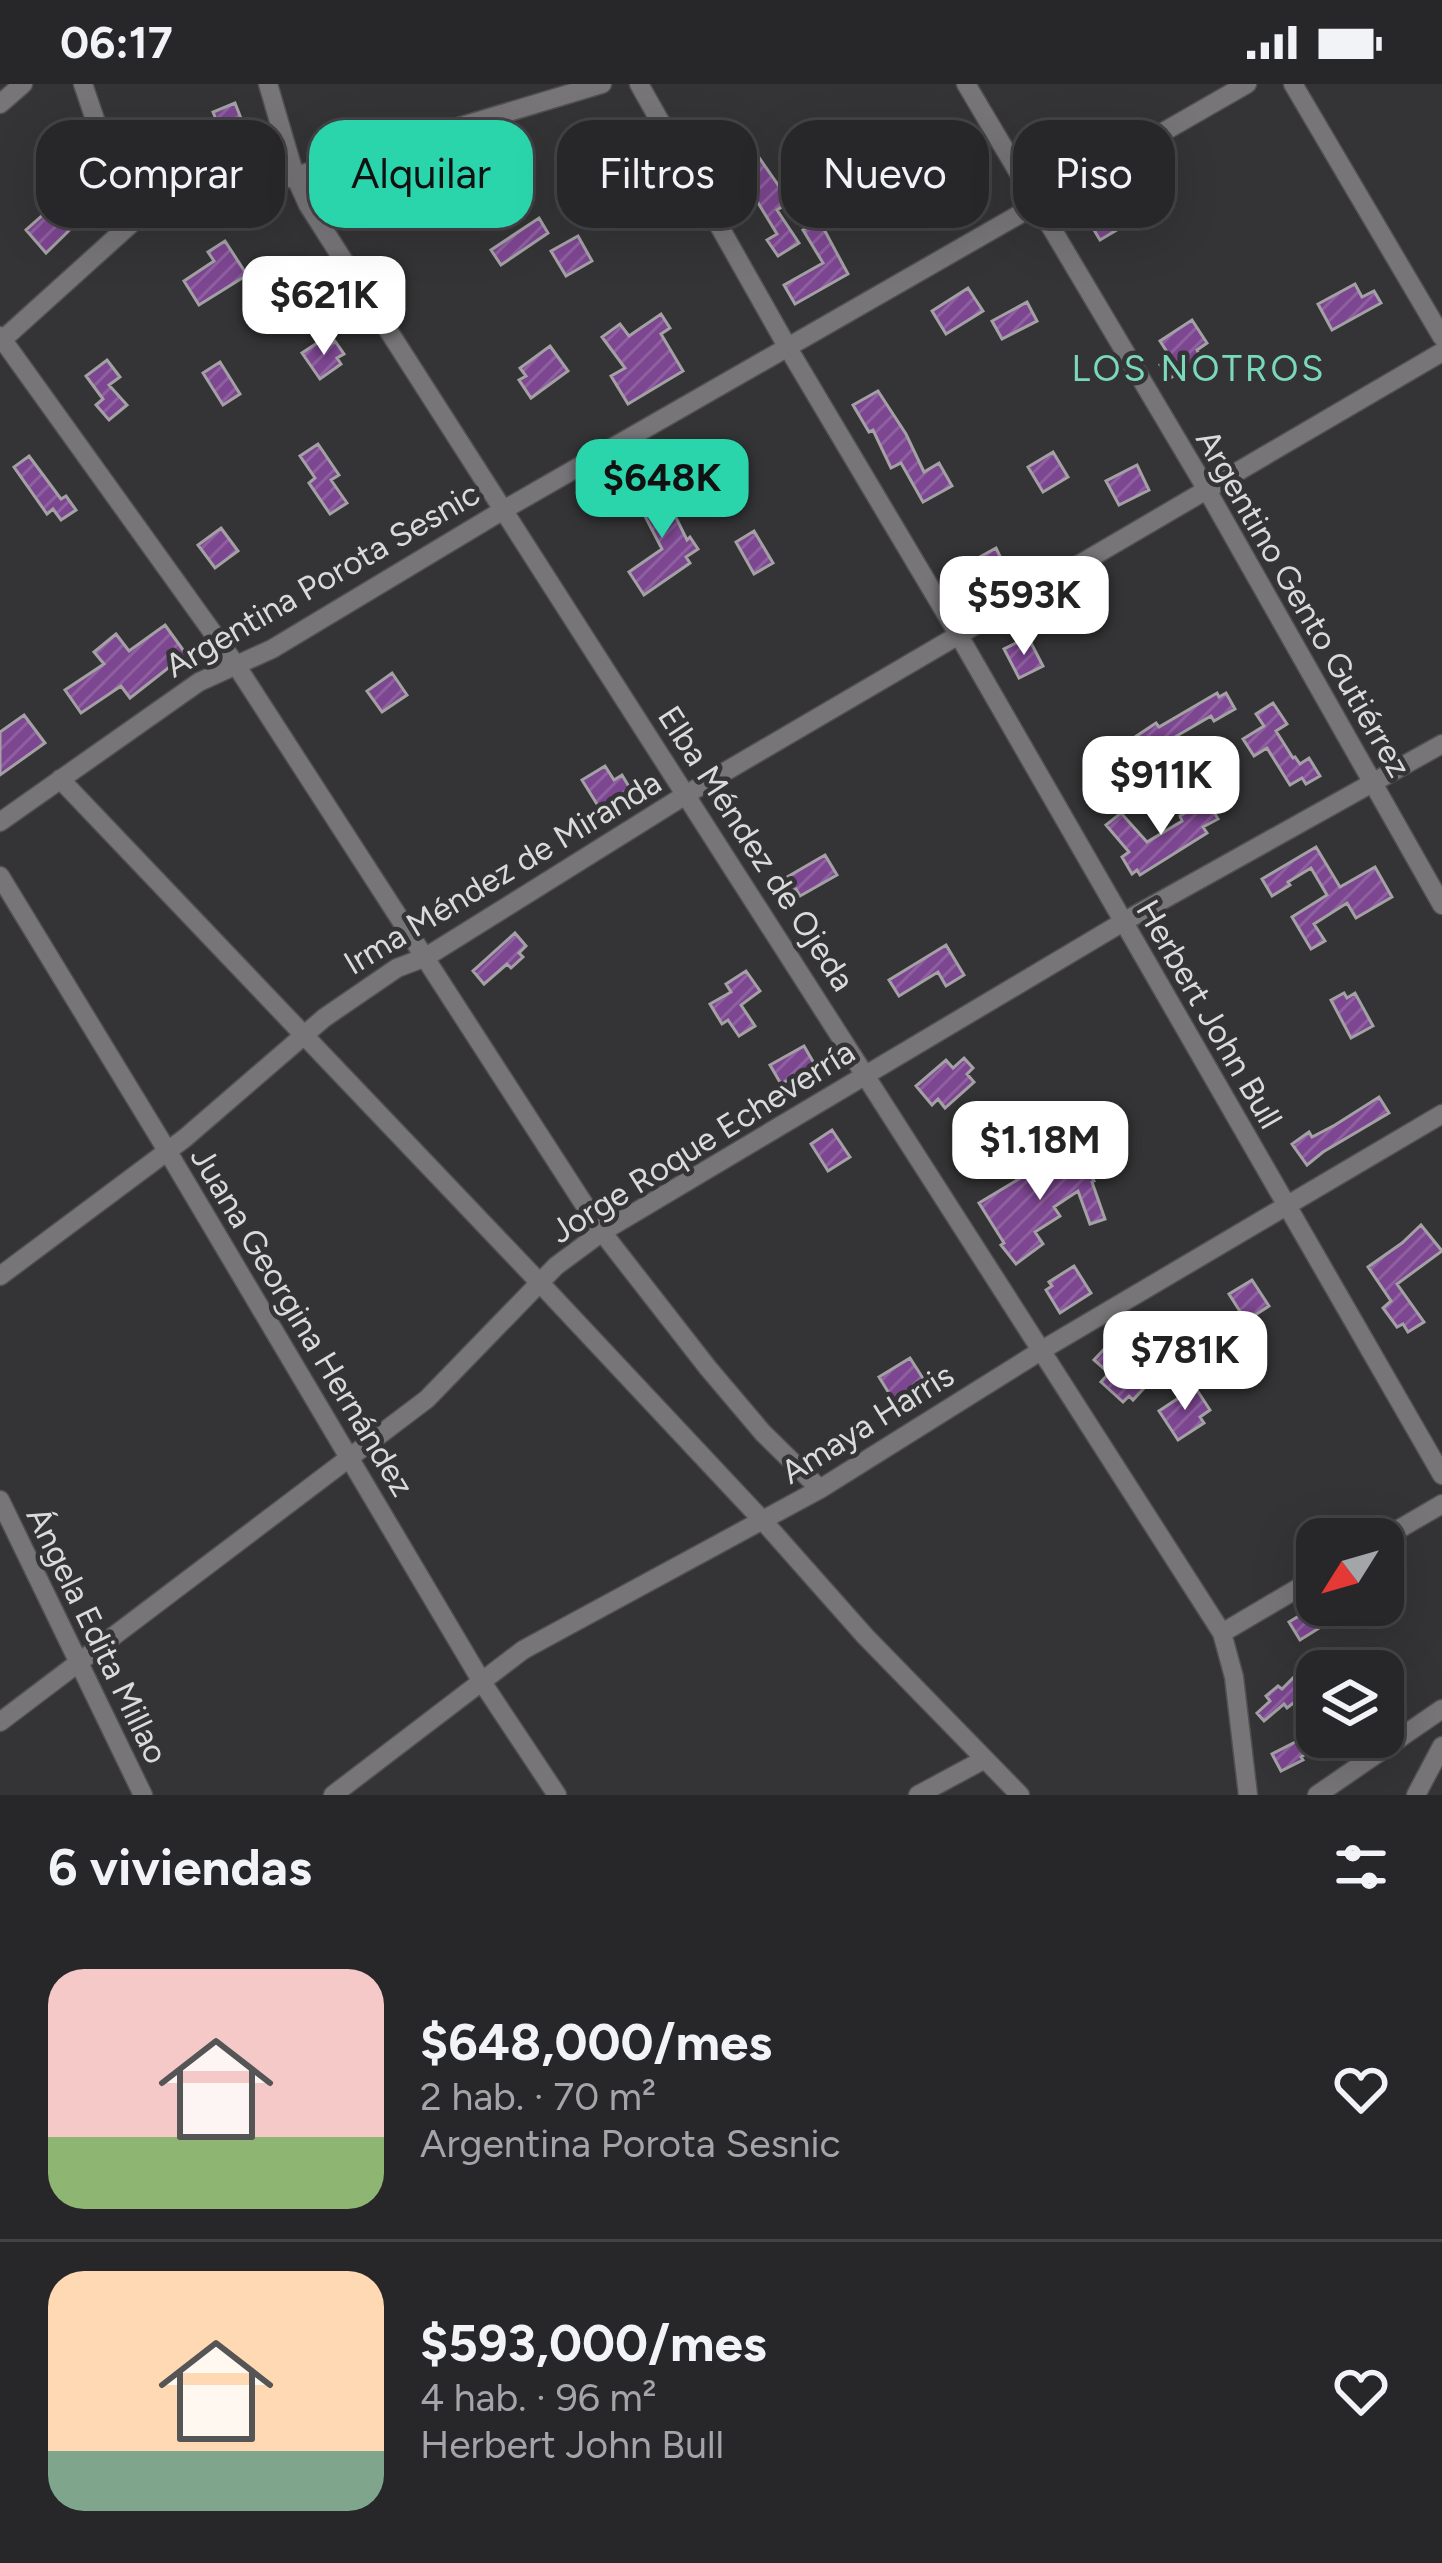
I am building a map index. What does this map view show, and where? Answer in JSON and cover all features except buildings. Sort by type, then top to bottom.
[{"type":"street","points":[[0,104],[22,84]]},
{"type":"street","points":[[83,84],[95,120]]},
{"type":"street","name":"Elba Méndez de Ojeda","points":[[268,84],[308,205],[1222,1633],[1234,1677],[1248,1795]]},
{"type":"street","points":[[285,179],[602,84]]},
{"type":"street","name":"Herbert John Bull","points":[[639,84],[1442,1475]]},
{"type":"street","name":"Argentino Gento Gutiérrez","points":[[966,84],[1013,162]]},
{"type":"street","name":"Argentina Porota Sesnic","points":[[1175,126],[1247,84]]},
{"type":"street","points":[[1293,84],[1442,337]]},
{"type":"street","name":"Argentina Porota Sesnic","points":[[0,822],[175,696],[272,649],[505,509],[1013,220]]},
{"type":"street","points":[[127,228],[1,339],[236,665],[602,1232],[708,1369],[820,1489]]},
{"type":"street","name":"Argentino Gento Gutiérrez","points":[[1053,228],[1442,905]]},
{"type":"street","name":"Irma Méndez de Miranda","points":[[0,1276],[168,1152],[304,1034],[397,968],[426,957],[687,794],[1442,352]]},
{"type":"street","name":"Jorge Roque Echeverría","points":[[0,1722],[427,1399],[570,1254],[602,1232],[1123,922],[1442,744]]},
{"type":"street","points":[[60,779],[1020,1795]]},
{"type":"street","name":"Juana Georgina Hernández","points":[[0,876],[482,1682],[557,1795]]},
{"type":"street","name":"Amaya Harris","points":[[333,1795],[523,1650],[764,1522],[1042,1350],[1442,1114]]},
{"type":"street","name":"Ángela Edita Millao","points":[[0,1500],[143,1795]]},
{"type":"street","points":[[1404,1526],[1442,1504]]},
{"type":"street","points":[[1222,1633],[1296,1589]]},
{"type":"street","points":[[1317,1795],[1442,1709]]},
{"type":"street","points":[[1417,1795],[1442,1746]]},
{"type":"street","points":[[918,1795],[985,1759]]},
{"type":"street","points":[[1417,1795],[1442,1770]]},
{"type":"district","name":"LOS NOTROS","points":[[1199,368]]}]
